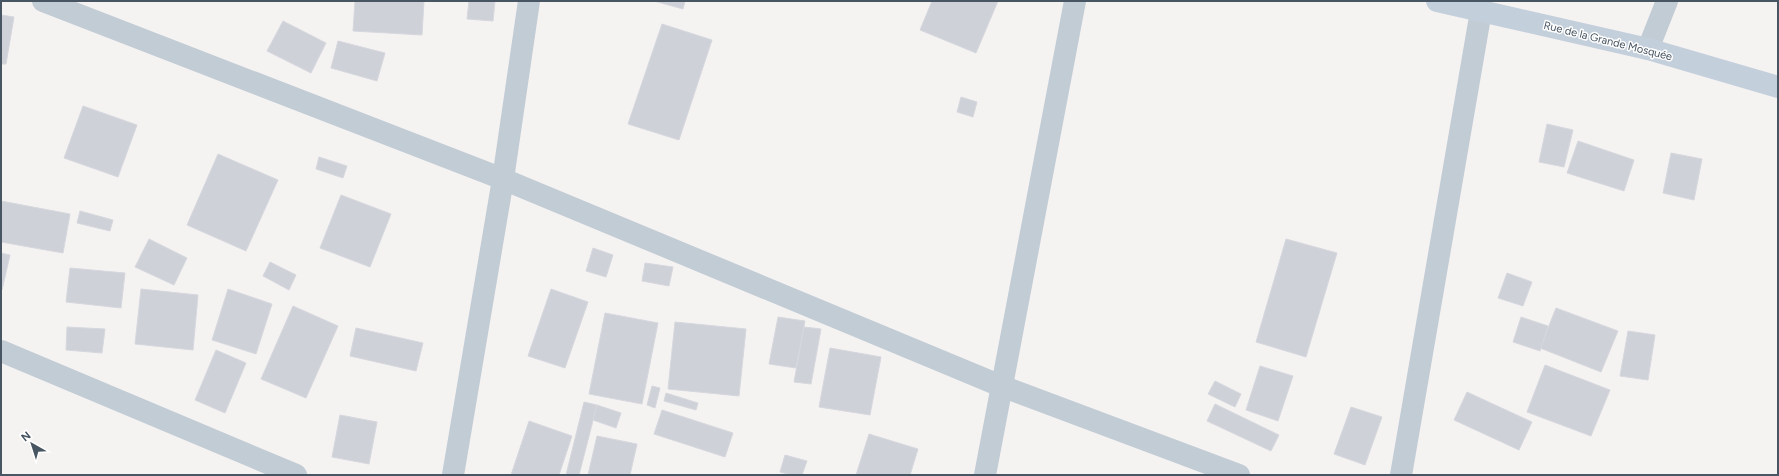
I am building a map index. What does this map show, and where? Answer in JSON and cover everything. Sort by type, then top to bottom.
[{"type":"street","points":[[43,1],[503,179],[1001,386],[1239,475]]},
{"type":"street","points":[[453,475],[503,179],[529,1]]},
{"type":"street","points":[[985,475],[1075,1]]},
{"type":"street","name":"Rue de la Grande Mosquée","points":[[1437,1],[1648,49],[1778,87]]},
{"type":"street","points":[[1648,49],[1666,1]]},
{"type":"street","points":[[1401,475],[1481,11]]},
{"type":"street","points":[[1,351],[296,475]]},
{"type":"building","points":[[355,1],[424,1],[422,35],[353,31]]},
{"type":"building","points":[[469,1],[495,1],[493,21],[467,19]]},
{"type":"building","points":[[654,1],[685,1],[683,9]]},
{"type":"building","points":[[932,1],[998,1],[976,53],[920,30]]},
{"type":"building","points":[[1,15],[14,17],[6,64],[1,64]]},
{"type":"building","points":[[283,21],[326,43],[311,73],[267,51]]},
{"type":"building","points":[[662,24],[712,40],[679,140],[628,124]]},
{"type":"building","points":[[338,41],[385,53],[377,81],[331,68]]},
{"type":"building","points":[[961,97],[977,102],[973,117],[957,112]]},
{"type":"building","points":[[83,106],[137,125],[118,177],[64,158]]},
{"type":"building","points":[[1547,124],[1573,130],[1564,167],[1539,162]]},
{"type":"building","points":[[1578,141],[1634,160],[1624,191],[1567,173]]},
{"type":"building","points":[[1671,153],[1702,159],[1694,200],[1663,193]]},
{"type":"building","points":[[218,154],[278,180],[246,251],[187,225]]},
{"type":"building","points":[[319,157],[347,166],[343,178],[316,169]]},
{"type":"building","points":[[341,195],[391,214],[370,267],[320,248]]},
{"type":"building","points":[[1,201],[70,214],[63,253],[1,242]]},
{"type":"building","points":[[80,211],[113,220],[110,231],[77,223]]},
{"type":"building","points":[[149,239],[187,258],[174,285],[135,267]]},
{"type":"building","points":[[1286,239],[1337,253],[1306,357],[1256,342]]},
{"type":"building","points":[[593,248],[613,255],[606,277],[586,271]]},
{"type":"building","points":[[1,253],[10,255],[2,290],[1,289]]},
{"type":"building","points":[[270,262],[296,275],[289,290],[263,276]]},
{"type":"building","points":[[645,263],[673,267],[669,286],[642,281]]},
{"type":"building","points":[[70,268],[125,273],[121,308],[66,302]]},
{"type":"building","points":[[1507,273],[1532,282],[1523,306],[1498,298]]},
{"type":"building","points":[[141,289],[198,295],[193,350],[135,344]]},
{"type":"building","points":[[228,289],[272,304],[256,354],[212,340]]},
{"type":"building","points":[[551,289],[588,302],[565,368],[528,356]]},
{"type":"building","points":[[293,306],[338,326],[306,398],[261,379]]},
{"type":"building","points":[[1556,308],[1618,331],[1601,372],[1540,348]]},
{"type":"building","points":[[605,313],[658,323],[642,404],[589,394]]},
{"type":"building","points":[[778,317],[805,321],[796,368],[769,364]]},
{"type":"building","points":[[1521,317],[1548,326],[1540,351],[1513,342]]},
{"type":"building","points":[[675,322],[746,329],[739,396],[668,389]]},
{"type":"building","points":[[67,327],[105,329],[102,353],[66,350]]},
{"type":"building","points":[[804,327],[821,329],[811,384],[794,382]]},
{"type":"building","points":[[356,328],[423,343],[416,371],[350,356]]},
{"type":"building","points":[[1628,331],[1655,335],[1648,380],[1620,376]]},
{"type":"building","points":[[830,348],[881,357],[870,415],[819,407]]},
{"type":"building","points":[[216,350],[246,363],[225,413],[195,400]]},
{"type":"building","points":[[1545,365],[1610,390],[1591,436],[1527,412]]},
{"type":"building","points":[[1260,366],[1293,376],[1278,421],[1246,410]]},
{"type":"building","points":[[1215,381],[1241,394],[1235,407],[1208,394]]},
{"type":"building","points":[[652,386],[660,388],[655,408],[647,405]]},
{"type":"building","points":[[1467,392],[1532,422],[1519,450],[1454,420]]},
{"type":"building","points":[[666,393],[698,403],[696,410],[664,401]]},
{"type":"building","points":[[584,402],[597,405],[579,475],[566,475]]},
{"type":"building","points":[[1215,404],[1279,435],[1271,451],[1207,421]]},
{"type":"building","points":[[597,405],[621,413],[616,428],[593,420]]},
{"type":"building","points":[[1351,407],[1382,417],[1365,465],[1334,454]]},
{"type":"building","points":[[662,410],[733,433],[725,457],[654,434]]},
{"type":"building","points":[[340,415],[377,422],[369,464],[332,457]]},
{"type":"building","points":[[529,421],[572,436],[559,475],[511,475]]},
{"type":"building","points":[[869,434],[918,449],[910,475],[856,475]]},
{"type":"building","points":[[597,436],[637,444],[630,475],[588,475]]},
{"type":"building","points":[[785,455],[807,461],[802,475],[792,475],[780,472]]}]
